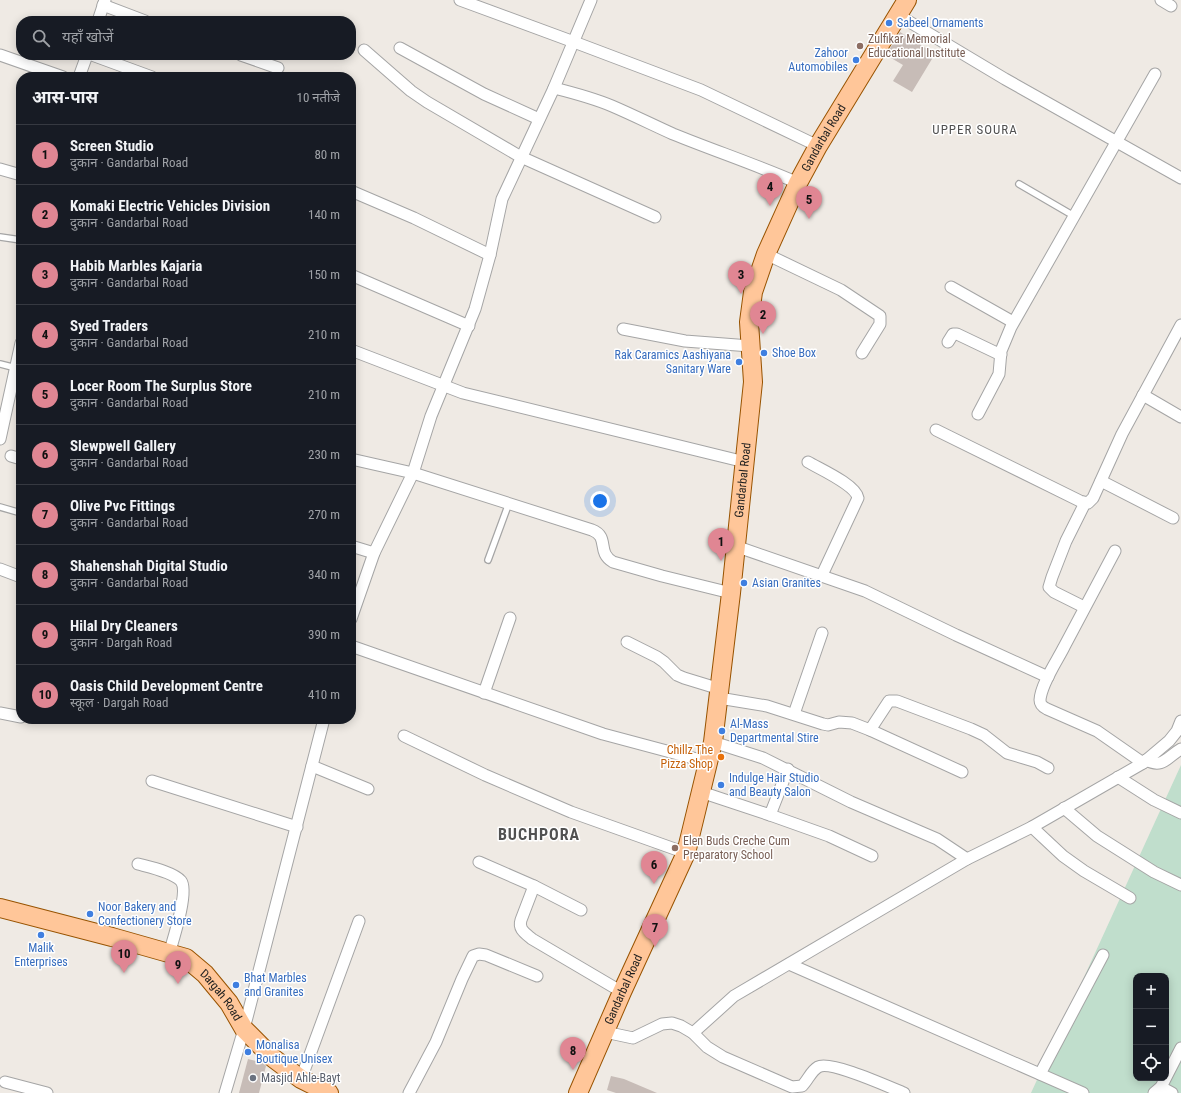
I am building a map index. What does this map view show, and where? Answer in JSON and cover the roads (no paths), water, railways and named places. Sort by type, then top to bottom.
[{"type":"main road","name":"Gandarbal Road","points":[[578,1093],[622,992],[686,853],[713,742],[720,694],[753,382],[749,322],[753,292],[766,254],[798,183],[818,146],[904,4]]},
{"type":"main road","name":"Dargah Road","points":[[0,908],[186,958],[205,974],[229,1003],[244,1029],[273,1058],[301,1079],[329,1093]]},
{"type":"street","points":[[460,0],[701,90],[818,146]]},
{"type":"street","points":[[356,605],[374,553],[413,473],[423,437],[442,385],[469,326],[481,291],[490,255],[499,206],[554,88],[591,0]]},
{"type":"street","points":[[1161,0],[1171,6]]},
{"type":"street","points":[[100,16],[104,3],[134,16]]},
{"type":"street","points":[[904,4],[1005,79],[1180,176]]},
{"type":"street","points":[[400,48],[484,94],[539,119]]},
{"type":"street","points":[[364,50],[411,91],[427,102],[521,157],[654,217]]},
{"type":"street","points":[[0,55],[49,72]]},
{"type":"street","points":[[81,72],[85,60]]},
{"type":"street","points":[[106,60],[138,72]]},
{"type":"street","points":[[255,60],[278,68]]},
{"type":"street","points":[[978,414],[1000,374],[1001,355],[1004,342],[1013,322],[1155,74]]},
{"type":"street","points":[[554,88],[587,97],[613,107],[665,130],[714,150],[762,167],[798,183]]},
{"type":"street","points":[[0,169],[16,174]]},
{"type":"street","points":[[356,193],[414,218],[490,255]]},
{"type":"street","points":[[766,254],[841,290],[880,316],[880,324],[862,353]]},
{"type":"street","points":[[356,277],[469,326]]},
{"type":"street","points":[[951,287],[1013,322]]},
{"type":"street","points":[[1084,607],[1054,592],[1050,587],[1052,577],[1066,541],[1085,503],[1088,503],[1093,498],[1122,434],[1181,325]]},
{"type":"street","points":[[623,329],[685,341],[750,346]]},
{"type":"street","points":[[948,342],[953,334],[957,334],[1001,355]]},
{"type":"street","points":[[356,352],[463,393],[745,462]]},
{"type":"street","points":[[0,439],[2,420],[16,370]]},
{"type":"street","points":[[1143,395],[1181,417]]},
{"type":"street","points":[[936,430],[1085,503]]},
{"type":"street","points":[[356,461],[413,473],[597,532],[601,536],[604,554],[613,562],[731,593]]},
{"type":"street","points":[[808,462],[845,483],[855,491],[858,498],[822,575]]},
{"type":"street","points":[[1101,481],[1173,518]]},
{"type":"street","points":[[735,546],[865,591],[1048,677]]},
{"type":"street","points":[[356,548],[374,553]]},
{"type":"street","points":[[1115,551],[1048,677],[1041,693],[1041,704],[1043,707],[1097,731],[1144,761],[1153,764],[1159,764],[1181,749]]},
{"type":"street","points":[[0,569],[16,575]]},
{"type":"street","points":[[484,693],[510,618]]},
{"type":"street","points":[[794,714],[822,633]]},
{"type":"street","points":[[626,642],[657,657],[677,675],[720,694],[767,706],[823,724],[828,725],[845,722],[870,730],[962,772]]},
{"type":"street","points":[[356,648],[603,734],[708,762]]},
{"type":"street","points":[[870,730],[885,705],[889,701],[897,701],[971,728],[984,735],[1007,753],[1037,762],[1048,768]]},
{"type":"street","points":[[0,713],[16,716]]},
{"type":"street","points":[[693,1033],[734,996],[967,859],[1032,827],[1144,761],[1169,741],[1177,731],[1181,721]]},
{"type":"street","points":[[225,1093],[244,1029],[323,724]]},
{"type":"street","points":[[404,736],[485,775],[571,812],[686,853]]},
{"type":"street","points":[[713,742],[764,758],[788,769],[851,802],[937,839],[967,859]]},
{"type":"street","points":[[312,766],[368,789]]},
{"type":"street","points":[[770,815],[788,769]]},
{"type":"street","points":[[1118,777],[1154,800],[1181,813]]},
{"type":"street","points":[[152,781],[297,827]]},
{"type":"street","points":[[701,792],[829,836],[872,856]]},
{"type":"street","points":[[1064,808],[1097,836],[1154,872],[1181,885]]},
{"type":"street","points":[[1032,827],[1063,856],[1084,871],[1130,898]]},
{"type":"street","points":[[478,862],[534,886],[581,910]]},
{"type":"street","points":[[138,864],[174,876],[181,882],[184,888],[183,899],[169,954]]},
{"type":"street","points":[[534,886],[523,913],[520,924],[521,929],[532,938],[622,992]]},
{"type":"street","points":[[301,1079],[359,920]]},
{"type":"street","points":[[409,1093],[436,1042],[473,956],[478,954],[486,955],[537,976]]},
{"type":"street","points":[[1040,1074],[1103,955]]},
{"type":"street","points":[[789,964],[1083,1093]]},
{"type":"street","points":[[605,1032],[633,1038],[662,1024],[672,1023],[693,1033],[707,1046],[723,1057],[792,1086],[802,1086],[814,1070],[826,1065],[844,1070],[904,1093]]},
{"type":"street","points":[[1172,1093],[1158,1090],[1181,1048]]},
{"type":"street","points":[[5,1082],[47,1093]]},
{"type":"lane","points":[[1019,184],[1074,216]]},
{"type":"lane","points":[[0,238],[16,240]]},
{"type":"lane","points":[[0,364],[16,363]]},
{"type":"lane","points":[[488,560],[509,503]]},
{"type":"lane","points":[[0,507],[16,512]]},
{"type":"place","name":"Sabeel Ornaments","points":[[889,23]]},
{"type":"place","name":"Zulfikar Memorial Educational Institute","points":[[860,46]]},
{"type":"place","name":"Zahoor Automobiles","points":[[856,60]]},
{"type":"place","name":"Syed Traders","points":[[770,206]]},
{"type":"place","name":"Locer Room The Surplus Store","points":[[809,219]]},
{"type":"place","name":"Habib Marbles Kajaria","points":[[741,294]]},
{"type":"place","name":"Komaki Electric Vehicles Division","points":[[763,334]]},
{"type":"place","name":"Shoe Box","points":[[764,353]]},
{"type":"place","name":"Rak Caramics Aashiyana Sanitary Ware","points":[[739,362]]},
{"type":"place","name":"Screen Studio","points":[[721,561]]},
{"type":"place","name":"Asian Granites","points":[[744,583]]},
{"type":"place","name":"Al-Mass Departmental Stire","points":[[722,731]]},
{"type":"place","name":"Chillz The Pizza Shop","points":[[721,757]]},
{"type":"place","name":"Indulge Hair Studio and Beauty Salon","points":[[721,785]]},
{"type":"place","name":"Elen Buds Creche Cum Preparatory School","points":[[675,848]]},
{"type":"place","name":"Slewpwell Gallery","points":[[654,884]]},
{"type":"place","name":"Noor Bakery and Confectionery Store","points":[[90,914]]},
{"type":"place","name":"Malik Enterprises","points":[[41,935]]},
{"type":"place","name":"Olive Pvc Fittings","points":[[655,947]]},
{"type":"place","name":"Oasis Child Development Centre","points":[[124,973]]},
{"type":"place","name":"Hilal Dry Cleaners","points":[[178,984]]},
{"type":"place","name":"Bhat Marbles and Granites","points":[[236,985]]},
{"type":"place","name":"Monalisa Boutique Unisex","points":[[248,1052]]},
{"type":"place","name":"Shahenshah Digital Studio","points":[[573,1070]]},
{"type":"place","name":"Masjid Ahle-Bayt","points":[[253,1078]]},
{"type":"district","name":"UPPER SOURA","points":[[975,129]]},
{"type":"district","name":"BUCHPORA","points":[[539,834]]}]
